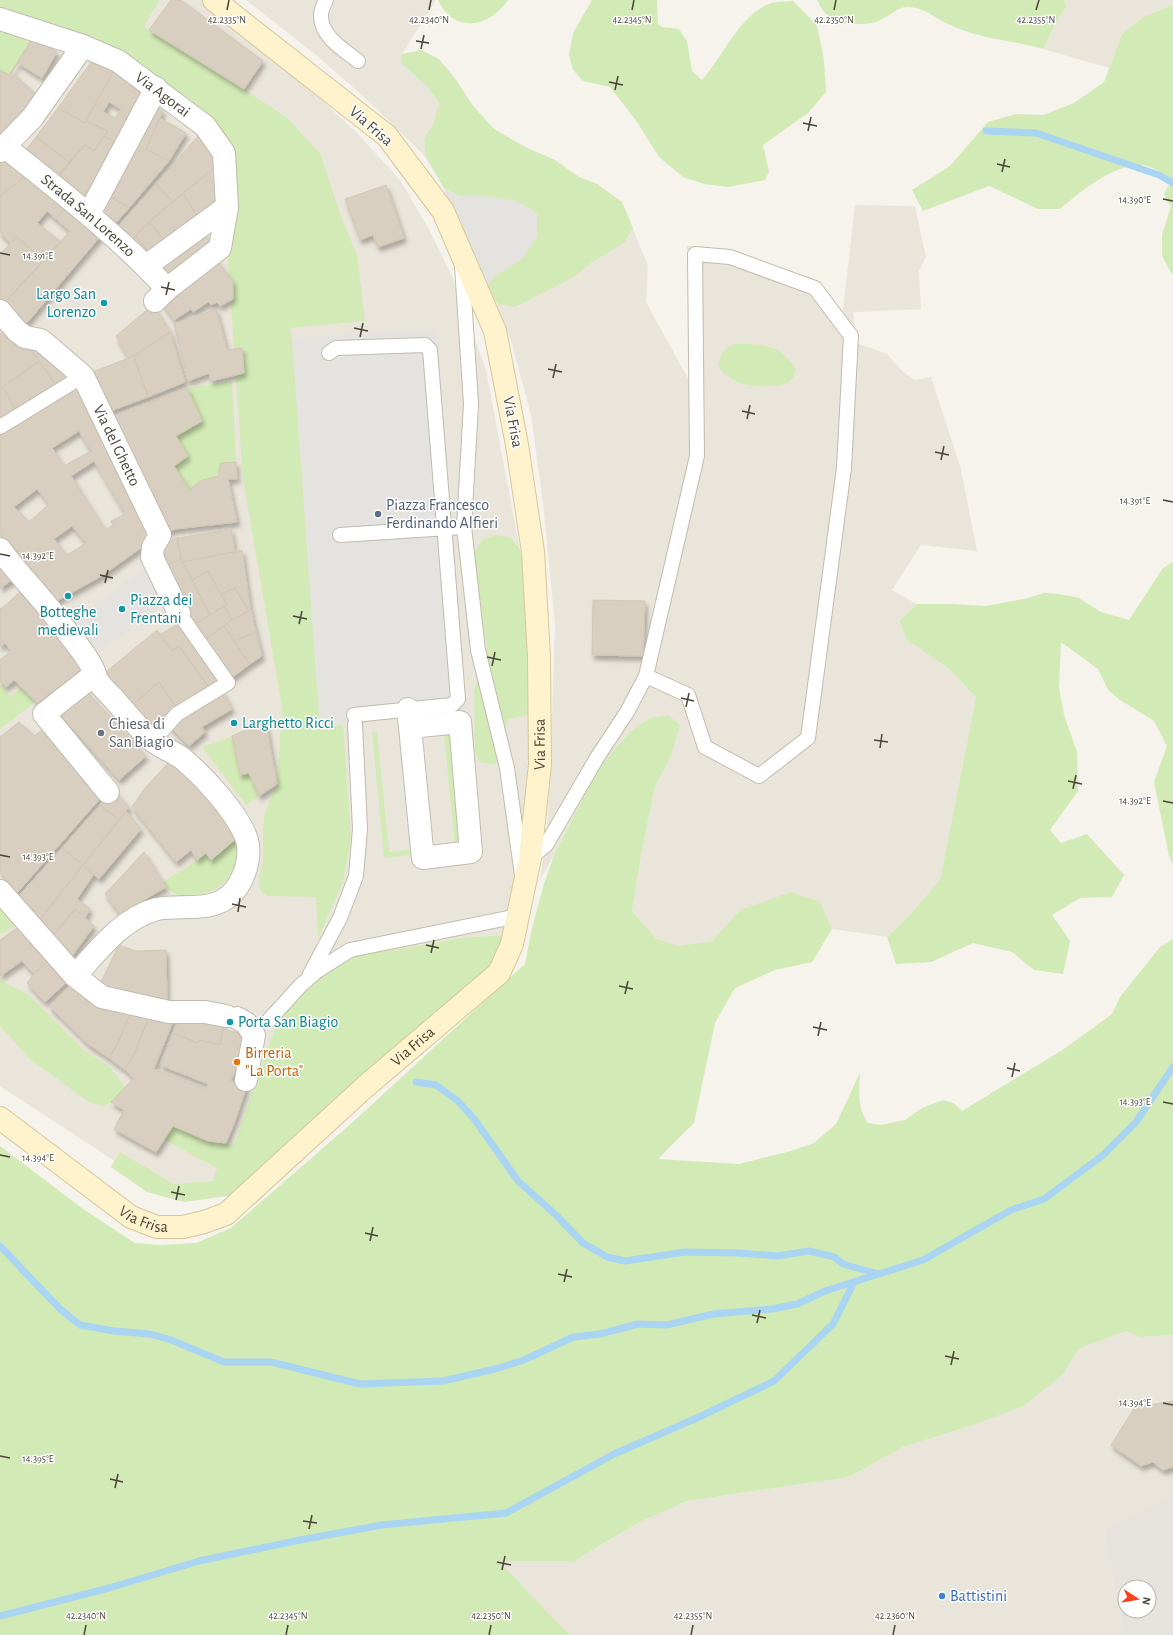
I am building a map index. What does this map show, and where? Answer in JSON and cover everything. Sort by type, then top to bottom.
[{"type":"street","name":"Via Frisa","points":[[0,1118],[131,1217],[157,1227],[183,1227],[204,1222],[226,1214],[366,1086],[499,974],[512,944],[524,891],[530,858],[540,764],[540,657],[533,552],[517,445],[495,331],[443,211],[387,136],[214,0]]},
{"type":"street","name":"Via Agorai","points":[[0,19],[83,46],[118,61],[205,126],[224,153],[227,207],[220,248],[161,295]]},
{"type":"street","points":[[2,148],[32,118],[83,46]]},
{"type":"street","points":[[89,214],[156,88]]},
{"type":"street","name":"Strada San Lorenzo","points":[[2,148],[89,214],[146,266],[161,295]]},
{"type":"street","points":[[146,266],[227,207]]},
{"type":"street","name":"Via del Ghetto","points":[[0,311],[25,337],[41,340],[83,376],[160,535],[153,547],[152,557],[179,613]]},
{"type":"street","points":[[0,549],[16,571],[61,623],[93,668],[96,678],[153,741],[181,758],[224,801],[242,828],[247,840],[249,852],[248,862],[236,887],[227,897],[208,906],[158,909],[149,912],[125,925],[116,932],[75,976]]},
{"type":"street","points":[[96,678],[44,714],[108,792]]},
{"type":"street","points":[[409,718],[460,722],[471,852],[423,858],[409,718]]},
{"type":"street","points":[[0,891],[75,976],[102,997],[169,1012],[204,1012],[231,1017],[246,1024],[254,1035],[246,1080]]},
{"type":"lane","points":[[326,0],[321,15],[324,28],[333,41],[358,61]]},
{"type":"lane","points":[[461,251],[471,404],[464,527],[478,650],[507,768],[524,891]]},
{"type":"lane","points":[[530,858],[546,845],[598,756],[627,712],[646,676],[697,456],[695,254],[730,257],[815,288],[851,336],[844,468],[808,738],[760,776],[704,747],[688,695],[646,676]]},
{"type":"lane","points":[[308,978],[340,918],[356,876],[360,829],[354,719],[409,718],[452,705],[458,699],[443,528],[430,350],[424,345],[336,348],[329,353]]},
{"type":"lane","points":[[0,427],[83,376]]},
{"type":"lane","points":[[340,535],[464,527]]},
{"type":"lane","points":[[153,741],[177,714],[228,683],[179,613]]},
{"type":"lane","points":[[268,1020],[317,970],[350,950],[518,916]]},
{"type":"shaded area","points":[[0,0],[205,0],[284,65],[358,134],[400,180],[430,231],[454,281],[486,370],[525,577],[531,715],[524,821],[508,935],[467,937],[393,950],[352,955],[277,1021],[234,1145],[164,1140],[218,1168],[213,1181],[162,1192],[0,1086]]},
{"type":"shaded area","points":[[246,0],[436,0],[402,54],[421,50],[439,59],[456,80],[473,106],[494,129],[525,147],[555,160],[579,177],[597,184],[622,202],[648,266],[646,302],[691,384],[687,246],[699,246],[746,256],[824,292],[843,310],[855,205],[915,206],[926,257],[919,271],[921,309],[853,312],[857,343],[887,354],[901,370],[914,380],[931,377],[961,469],[977,551],[921,545],[892,590],[917,604],[899,621],[907,640],[949,669],[976,697],[940,880],[906,919],[887,937],[832,929],[820,902],[740,910],[712,941],[678,946],[656,938],[632,911],[642,850],[655,787],[671,756],[613,753],[598,769],[540,880],[547,829],[555,625],[543,503],[531,415],[512,344],[485,274],[453,202],[423,154],[363,96],[316,55]]},
{"type":"shaded area","points":[[1063,0],[1173,0],[1173,5],[1143,17],[1122,34],[1109,68],[1043,49],[1058,19],[1067,6]]},
{"type":"shaded area","points":[[443,187],[459,196],[484,196],[517,201],[537,213],[537,236],[522,259],[493,277],[487,288]]},
{"type":"shaded area","name":"Piazza Francesco Ferdinando Alfieri","points":[[436,329],[466,712],[320,727],[292,338]]},
{"type":"shaded area","points":[[146,567],[164,602],[97,654],[72,621]]},
{"type":"shaded area","points":[[1126,1331],[1141,1337],[1173,1335],[1173,1635],[570,1635],[497,1561],[532,1560],[597,1548],[640,1522],[687,1501],[849,1477],[903,1447],[970,1426],[1063,1374],[1078,1349]]},
{"type":"shaded area","points":[[1173,1496],[1173,1635],[1125,1635],[1122,1619],[1157,1619],[1157,1579],[1117,1579],[1117,1593],[1105,1530]]},
{"type":"green space","points":[[0,0],[159,0],[144,27],[247,91],[287,118],[320,153],[340,214],[357,255],[365,321],[290,328],[292,338],[320,727],[343,725],[351,839],[343,882],[318,939],[316,897],[267,896],[260,891],[259,878],[263,863],[263,829],[265,812],[277,784],[282,708],[243,478],[219,130],[193,101],[124,59],[0,8]]},
{"type":"green space","points":[[438,0],[508,0],[491,17],[472,23],[462,22],[453,18],[445,11]]},
{"type":"green space","points":[[592,0],[657,0],[658,24],[662,27],[679,29],[687,41],[692,71],[702,80],[710,71],[740,27],[758,10],[772,3],[793,1],[817,25],[824,60],[826,92],[808,113],[763,145],[769,172],[765,180],[728,187],[704,184],[683,177],[659,157],[637,122],[610,87],[583,81],[573,70],[569,55],[573,33]]},
{"type":"green space","points":[[817,0],[1063,0],[1067,6],[1058,19],[1043,49],[971,33],[948,24],[923,10],[912,7],[898,9],[884,19],[876,22],[861,24],[836,23],[823,11]]},
{"type":"green space","points":[[1173,5],[1173,181],[1172,178],[1148,166],[1130,166],[1119,169],[1098,180],[1060,209],[1038,209],[989,186],[923,211],[912,190],[950,166],[988,122],[1016,114],[1043,115],[1074,103],[1104,82],[1122,34],[1143,17]]},
{"type":"green space","points":[[0,30],[30,42],[9,75],[0,70]]},
{"type":"green space","points":[[421,50],[439,59],[456,80],[473,106],[494,129],[525,147],[555,160],[579,177],[597,184],[622,202],[633,228],[624,243],[592,262],[572,278],[515,307],[498,304],[487,288],[493,277],[522,259],[537,236],[484,196],[459,196],[443,187],[426,155],[424,139],[434,123],[439,103],[428,87],[401,63],[402,55]]},
{"type":"green space","points":[[1173,181],[1173,276],[1162,256],[1162,235],[1171,206],[1164,194]]},
{"type":"green space","points":[[734,344],[753,344],[770,347],[784,355],[790,362],[796,370],[793,377],[787,383],[768,387],[752,386],[733,380],[724,374],[718,365],[723,352]]},
{"type":"green space","points":[[232,381],[236,462],[220,463],[219,476],[202,480],[189,490],[174,466],[188,456],[176,436],[202,421],[187,388]]},
{"type":"green space","points":[[495,535],[511,538],[520,549],[525,577],[531,715],[508,719],[495,765],[479,762],[475,749],[474,691],[487,646],[476,587],[473,555],[482,540]]},
{"type":"green space","points":[[1173,562],[1173,865],[1169,856],[1154,782],[1167,746],[1154,721],[1120,700],[1108,690],[1098,669],[1061,642],[1059,687],[1064,715],[1077,752],[1078,791],[1050,830],[1061,843],[1087,834],[1124,875],[1112,897],[1080,898],[1052,915],[1070,941],[1063,974],[1034,970],[1012,952],[973,943],[931,962],[896,964],[887,937],[906,919],[940,880],[976,697],[949,669],[907,640],[899,621],[917,604],[986,606],[1024,599],[1044,593],[1079,598],[1101,612],[1129,620],[1163,568]]},
{"type":"green space","points":[[0,684],[11,696],[20,688],[35,702],[0,729]]},
{"type":"green space","points":[[668,715],[680,725],[671,756],[655,787],[642,850],[632,911],[656,938],[678,946],[712,941],[740,910],[791,892],[820,902],[832,929],[812,962],[775,970],[735,988],[715,1023],[694,1123],[658,1159],[739,1164],[791,1151],[814,1143],[836,1124],[860,1073],[860,1105],[864,1117],[868,1123],[881,1125],[905,1120],[922,1108],[943,1100],[953,1103],[962,1111],[1064,1049],[1112,1014],[1120,997],[1160,947],[1173,939],[1173,1335],[1141,1337],[1126,1331],[1078,1349],[1063,1374],[1025,1405],[970,1426],[903,1447],[849,1477],[687,1501],[640,1522],[574,1561],[498,1561],[570,1635],[0,1635],[0,1146],[83,1209],[135,1243],[161,1245],[196,1243],[231,1228],[354,1121],[525,964],[532,928],[544,884],[554,855],[598,769],[632,730],[650,718]]},
{"type":"green space","points":[[455,724],[467,849],[384,858],[372,732],[377,732],[389,852],[455,845],[443,725]]},
{"type":"green space","points":[[232,736],[240,775],[249,773],[259,796],[246,805],[202,747]]},
{"type":"green space","points":[[238,837],[239,854],[237,864],[232,874],[224,883],[214,890],[203,895],[192,897],[181,896],[171,891],[163,882],[206,853],[211,859]]},
{"type":"green space","points":[[0,905],[16,926],[0,934]]},
{"type":"green space","points":[[508,935],[498,956],[482,977],[266,1165],[228,1196],[184,1202],[147,1192],[111,1167],[120,1152],[174,1184],[213,1181],[217,1168],[164,1140],[173,1126],[208,1141],[234,1145],[277,1021],[328,968],[352,955],[393,950],[467,937]]},
{"type":"green space","points":[[0,980],[29,995],[86,1052],[109,1066],[126,1088],[119,1098],[103,1106],[89,1102],[31,1060],[0,1026]]},
{"type":"building","points":[[171,0],[181,0],[263,61],[244,89],[149,30]]},
{"type":"building","points":[[32,39],[57,52],[42,78],[18,63],[12,72],[37,95],[0,142],[0,70],[9,75]]},
{"type":"building","points":[[97,54],[115,68],[85,123],[58,108]]},
{"type":"building","points":[[115,68],[149,93],[122,146],[104,136],[108,131],[86,121]],"holes":[[[109,102],[121,109],[115,118],[103,112]]]},
{"type":"building","points":[[150,103],[163,111],[146,149],[169,161],[129,208],[106,194]]},
{"type":"building","points":[[58,108],[85,123],[86,121],[108,131],[94,151],[85,145],[69,162],[36,137]]},
{"type":"building","points":[[160,118],[186,133],[169,161],[146,149]]},
{"type":"building","points":[[104,136],[122,146],[85,208],[54,182],[85,145],[94,151]]},
{"type":"building","points":[[198,136],[221,157],[214,168],[173,202],[156,184]]},
{"type":"building","points":[[36,137],[69,162],[54,182],[22,155]]},
{"type":"building","points":[[0,156],[28,174],[0,196]]},
{"type":"building","points":[[214,168],[225,208],[202,223],[183,193]]},
{"type":"building","points":[[28,174],[69,204],[56,219],[47,211],[37,223],[61,242],[44,261],[17,237],[11,244],[0,232],[0,196]]},
{"type":"building","points":[[156,184],[173,202],[149,222],[127,244],[114,231]]},
{"type":"building","points":[[386,185],[404,238],[378,247],[373,235],[360,240],[345,199]]},
{"type":"building","points":[[183,193],[202,223],[169,246],[149,222]]},
{"type":"building","points":[[106,194],[129,208],[112,227],[94,212]]},
{"type":"building","points":[[69,204],[104,232],[26,324],[4,303],[70,231],[56,219]]},
{"type":"building","points":[[149,222],[169,246],[153,257],[136,236]]},
{"type":"building","points":[[201,230],[215,249],[167,287],[150,266]]},
{"type":"building","points":[[136,236],[153,257],[127,244]]},
{"type":"building","points":[[17,237],[44,261],[4,303],[0,299],[0,254]]},
{"type":"building","points":[[215,258],[233,281],[233,299],[220,306],[217,302],[211,305],[208,302],[193,312],[191,309],[174,320],[159,299]]},
{"type":"building","points":[[153,305],[170,332],[134,356],[128,358],[116,336]]},
{"type":"building","points":[[216,309],[227,350],[242,348],[244,373],[211,381],[209,373],[188,381],[174,324]]},
{"type":"building","points":[[11,326],[39,361],[0,389],[0,334]]},
{"type":"building","points":[[170,332],[185,382],[148,397],[134,356]]},
{"type":"building","points":[[38,343],[76,375],[57,387],[32,351]]},
{"type":"building","points":[[134,356],[148,397],[103,414],[90,373]]},
{"type":"building","points":[[39,361],[57,387],[17,412],[3,387]]},
{"type":"building","points":[[81,383],[156,537],[103,575],[53,603],[0,534],[0,430]],"holes":[[[79,431],[91,451],[64,466],[52,448]],[[94,461],[125,514],[111,521],[113,525],[105,530],[71,476]],[[37,489],[49,504],[29,522],[14,507]],[[72,526],[86,543],[67,555],[54,539]]]},
{"type":"building","points":[[3,387],[17,412],[0,422],[0,389]]},
{"type":"building","points":[[187,388],[202,421],[176,436],[188,456],[174,466],[189,490],[202,480],[219,476],[220,463],[236,462],[237,479],[228,479],[237,522],[175,529],[162,534],[110,417]]},
{"type":"building","points":[[231,529],[235,552],[182,562],[177,538]]},
{"type":"building","points":[[177,538],[181,559],[160,568],[155,546]]},
{"type":"building","points":[[242,550],[250,607],[256,632],[234,641],[224,626],[249,611],[235,588],[221,594],[208,571],[192,580],[182,562]]},
{"type":"building","points":[[181,559],[210,615],[191,626],[160,568]]},
{"type":"building","points":[[0,567],[17,577],[0,588]]},
{"type":"building","points":[[208,571],[227,605],[210,615],[192,580]]},
{"type":"building","points":[[235,588],[249,611],[232,620],[224,606],[227,605],[221,594]]},
{"type":"building","points":[[23,589],[87,665],[38,703],[14,680],[6,687],[0,681],[0,660],[11,651],[5,643],[0,647],[0,608],[1,609]]},
{"type":"building","points":[[593,600],[645,601],[643,656],[592,655]]},
{"type":"building","points":[[224,606],[232,620],[202,641],[191,626]]},
{"type":"building","points":[[183,620],[225,680],[210,689],[179,646],[172,651],[160,635]]},
{"type":"building","points":[[224,626],[250,664],[230,679],[202,641]]},
{"type":"building","points":[[157,630],[172,651],[179,646],[210,689],[177,708],[159,682],[129,708],[101,676]]},
{"type":"building","points":[[256,632],[262,656],[250,664],[234,641]]},
{"type":"building","points":[[159,682],[177,708],[146,726],[129,708]]},
{"type":"building","name":"Chiesa di San Biagio","points":[[83,687],[146,756],[119,780],[57,711]]},
{"type":"building","points":[[221,689],[232,709],[202,727],[205,732],[189,746],[169,726]]},
{"type":"building","points":[[19,722],[35,736],[45,727],[106,792],[16,894],[0,871],[0,737]]},
{"type":"building","points":[[266,724],[277,784],[259,796],[249,773],[240,775],[232,736]]},
{"type":"building","points":[[172,759],[207,796],[225,822],[227,821],[238,837],[211,860],[206,853],[197,860],[191,850],[176,862],[132,807],[145,788]]},
{"type":"building","points":[[113,789],[129,807],[119,820],[100,805]]},
{"type":"building","points":[[100,805],[119,820],[83,865],[62,848]]},
{"type":"building","points":[[126,811],[141,829],[99,879],[83,865]]},
{"type":"building","points":[[62,848],[83,865],[38,922],[18,897]]},
{"type":"building","points":[[144,852],[166,887],[120,914],[105,894]]},
{"type":"building","points":[[83,865],[94,874],[77,899],[90,909],[85,918],[75,909],[51,938],[38,922]]},
{"type":"building","points":[[75,909],[94,926],[70,959],[51,938]]},
{"type":"building","points":[[24,923],[51,958],[34,974],[22,961],[0,976],[0,940]]},
{"type":"building","points":[[119,945],[135,951],[166,950],[167,1003],[99,986]]},
{"type":"building","points":[[51,958],[69,980],[45,1002],[27,983]]},
{"type":"building","points":[[74,981],[133,1007],[118,1043],[109,1058],[88,1044],[49,1006]]},
{"type":"building","points":[[133,1007],[151,1012],[135,1052],[125,1070],[109,1058],[118,1043]]},
{"type":"building","points":[[151,1012],[175,1016],[154,1069],[206,1089],[208,1084],[160,1065],[173,1033],[198,1043],[200,1040],[220,1045],[223,1029],[247,1035],[231,1081],[247,1086],[226,1143],[208,1141],[173,1126],[156,1152],[114,1129],[124,1110],[111,1102],[134,1078],[125,1070],[135,1052]]},
{"type":"building","points":[[180,1016],[224,1025],[220,1045],[200,1040],[198,1043],[173,1033]]},
{"type":"building","points":[[1173,1401],[1173,1467],[1163,1470],[1153,1462],[1141,1466],[1111,1445],[1135,1407]]},
{"type":"waterway","points":[[986,131],[1036,133],[1159,175],[1173,183]]},
{"type":"waterway","points":[[0,1246],[60,1309],[80,1325],[114,1331],[150,1334],[171,1340],[224,1362],[271,1362],[360,1384],[443,1381],[495,1369],[524,1360],[573,1337],[600,1334],[638,1324],[667,1325],[713,1314],[772,1309],[797,1304],[825,1291],[923,1260],[1011,1210],[1044,1199],[1102,1156],[1136,1122],[1173,1067]]},
{"type":"waterway","points":[[416,1082],[436,1085],[458,1101],[475,1120],[518,1181],[556,1215],[583,1243],[607,1257],[625,1261],[685,1252],[739,1253],[777,1256],[809,1251],[834,1257],[843,1264],[878,1274]]},
{"type":"waterway","points":[[0,1616],[109,1588],[199,1561],[300,1540],[382,1525],[506,1513],[614,1454],[697,1418],[774,1381],[833,1324],[854,1282]]},
{"type":"place","name":"Largo San Lorenzo","points":[[104,303]]},
{"type":"place","name":"Piazza Francesco Ferdinando Alfieri","points":[[378,514]]},
{"type":"place","name":"Botteghe medievali","points":[[68,596]]},
{"type":"place","name":"Piazza dei Frentani","points":[[122,609]]},
{"type":"place","name":"Larghetto Ricci","points":[[234,723]]},
{"type":"place","name":"Chiesa di San Biagio","points":[[101,733]]},
{"type":"place","name":"Porta San Biagio","points":[[230,1022]]},
{"type":"place","name":"Birreria \"La Porta\"","points":[[237,1062]]},
{"type":"place","name":"Battistini","points":[[942,1596]]}]
